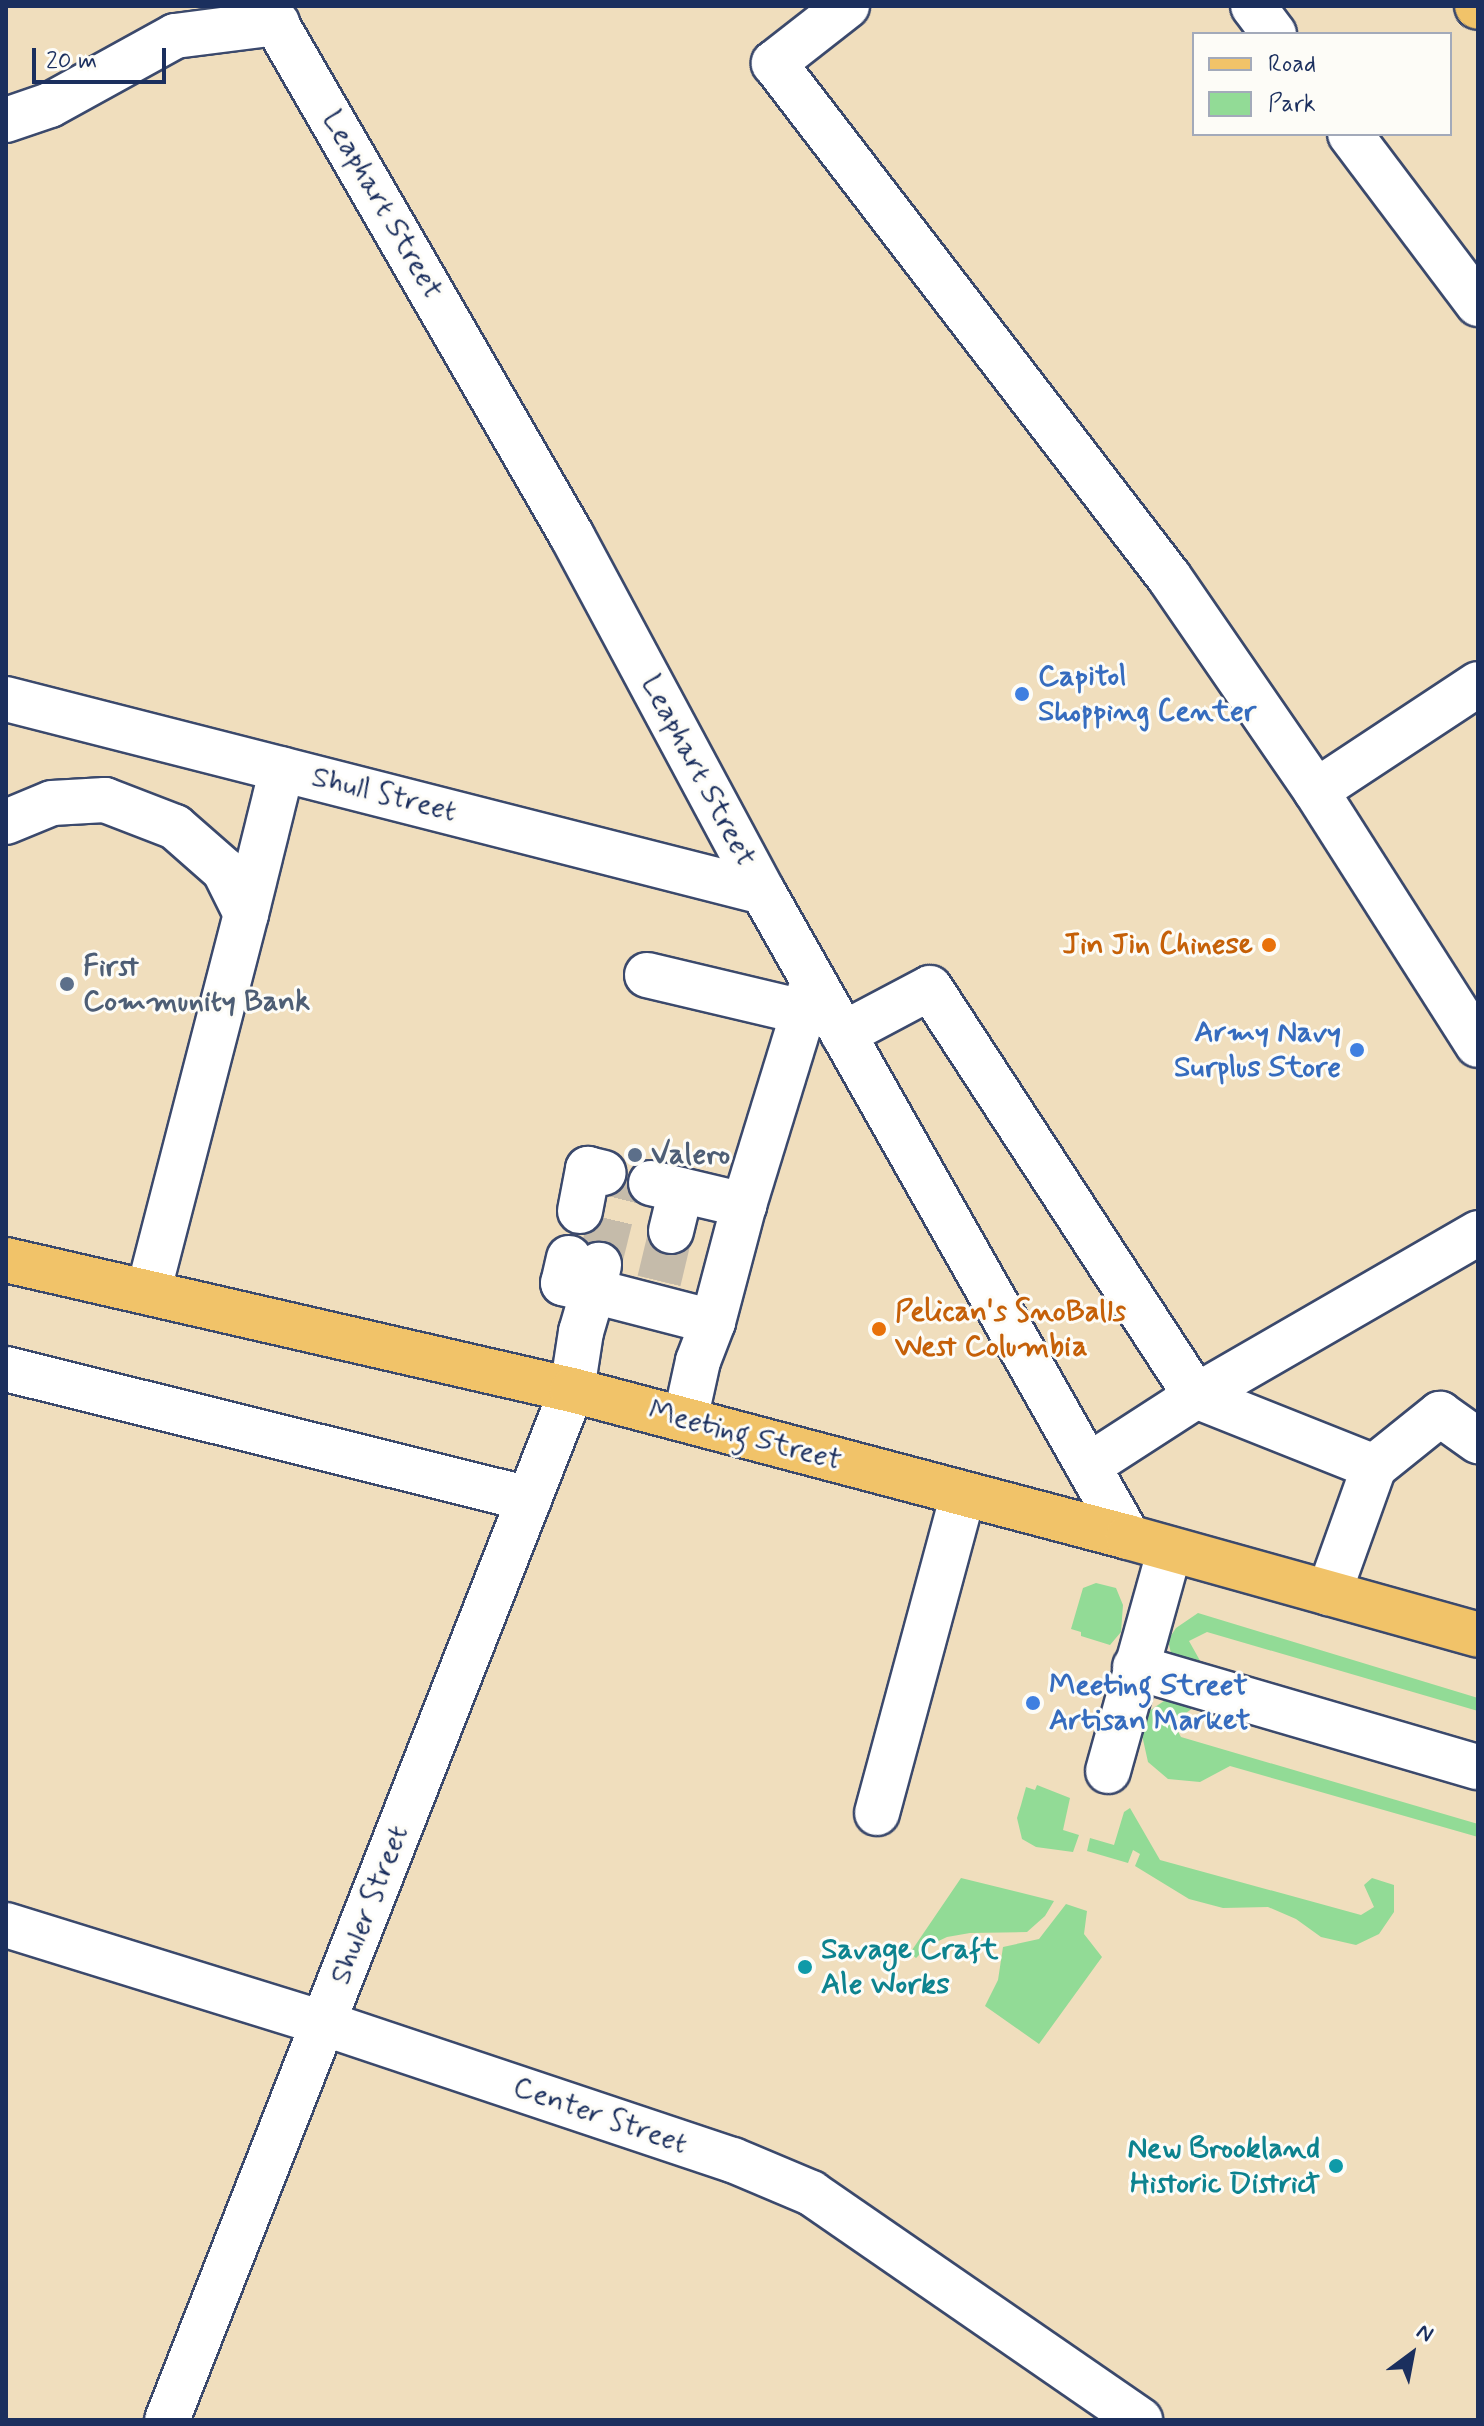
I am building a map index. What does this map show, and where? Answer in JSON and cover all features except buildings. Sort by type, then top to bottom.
[{"type":"main road","name":"Meeting Street","points":[[7,1268],[148,1293],[572,1390],[1128,1537],[1478,1635]]},
{"type":"street","points":[[847,6],[774,63],[1169,577],[1316,791],[1478,1045]]},
{"type":"street","points":[[1253,6],[1272,32]]},
{"type":"street","points":[[6,120],[50,105],[175,36],[271,14]]},
{"type":"street","name":"Leaphart Street","points":[[271,14],[572,536],[763,892],[808,997],[843,1034],[1128,1537]]},
{"type":"street","points":[[1352,136],[1478,304]]},
{"type":"street","points":[[1316,791],[1478,684]]},
{"type":"street","name":"Shull Street","points":[[6,699],[763,892]]},
{"type":"street","points":[[148,1293],[282,769]]},
{"type":"street","points":[[6,822],[52,803],[105,800],[175,827],[224,870],[246,914]]},
{"type":"street","points":[[647,975],[808,997],[744,1205],[713,1322],[698,1361],[685,1420]]},
{"type":"street","points":[[843,1034],[930,988],[1196,1396],[1374,1467]]},
{"type":"street","points":[[580,1211],[588,1169],[604,1173]]},
{"type":"street","points":[[667,1202],[744,1205]]},
{"type":"street","points":[[1088,1466],[1196,1396],[1478,1233]]},
{"type":"street","name":"Shuler Street","points":[[167,2420],[572,1390],[587,1271],[656,1294],[713,1322]]},
{"type":"street","points":[[6,1369],[529,1499]]},
{"type":"street","points":[[1329,1593],[1374,1467],[1440,1414],[1478,1441]]},
{"type":"street","points":[[877,1813],[963,1494]]},
{"type":"street","points":[[1108,1771],[1170,1549]]},
{"type":"street","points":[[1135,1667],[1478,1767]]},
{"type":"street","name":"Center Street","points":[[6,1925],[323,2023],[733,2160],[811,2193],[1140,2420]]},
{"type":"green space","points":[[1096,1583],[1116,1588],[1123,1605],[1121,1632],[1110,1645],[1081,1636],[1081,1632],[1071,1629],[1083,1588]]},
{"type":"green space","points":[[1198,1613],[1478,1698],[1478,1711],[1207,1632],[1189,1641],[1203,1666],[1172,1658],[1168,1640],[1176,1628]]},
{"type":"green space","points":[[1173,1695],[1196,1706],[1173,1722],[1181,1737],[1478,1824],[1478,1837],[1230,1766],[1200,1782],[1168,1779],[1148,1762],[1142,1735],[1149,1711]]},
{"type":"green space","points":[[1037,1785],[1070,1798],[1063,1830],[1079,1835],[1073,1852],[1036,1847],[1022,1839],[1017,1818],[1026,1787],[1035,1790]]},
{"type":"green space","points":[[1130,1808],[1160,1860],[1361,1915],[1374,1907],[1364,1885],[1372,1878],[1394,1885],[1394,1912],[1379,1934],[1356,1945],[1321,1937],[1296,1919],[1268,1907],[1223,1908],[1189,1899],[1135,1866],[1140,1854],[1133,1850],[1128,1863],[1087,1851],[1090,1838],[1114,1845],[1124,1812]]},
{"type":"green space","points":[[961,1878],[1054,1901],[1045,1916],[1027,1932],[970,1933],[947,1937],[928,1946],[916,1958],[910,1953]]},
{"type":"green space","points":[[1066,1904],[1087,1911],[1084,1934],[1102,1957],[1039,2044],[985,2006],[998,1980],[1003,1947],[1039,1939]]},
{"type":"tunnel","points":[[600,1262],[621,1177]]},
{"type":"tunnel","points":[[659,1281],[671,1231]]},
{"type":"place","name":"Capitol Shopping Center","points":[[1022,694]]},
{"type":"place","name":"Jin Jin Chinese","points":[[1269,945]]},
{"type":"place","name":"First Community Bank","points":[[67,984]]},
{"type":"place","name":"Army Navy Surplus Store","points":[[1357,1050]]},
{"type":"place","name":"Valero","points":[[635,1155]]},
{"type":"place","name":"Pelican's SnoBalls West Columbia","points":[[879,1329]]},
{"type":"place","name":"Meeting Street Artisan Market","points":[[1033,1703]]},
{"type":"place","name":"Savage Craft Ale Works","points":[[805,1967]]},
{"type":"place","name":"New Brookland Historic District","points":[[1336,2166]]}]
